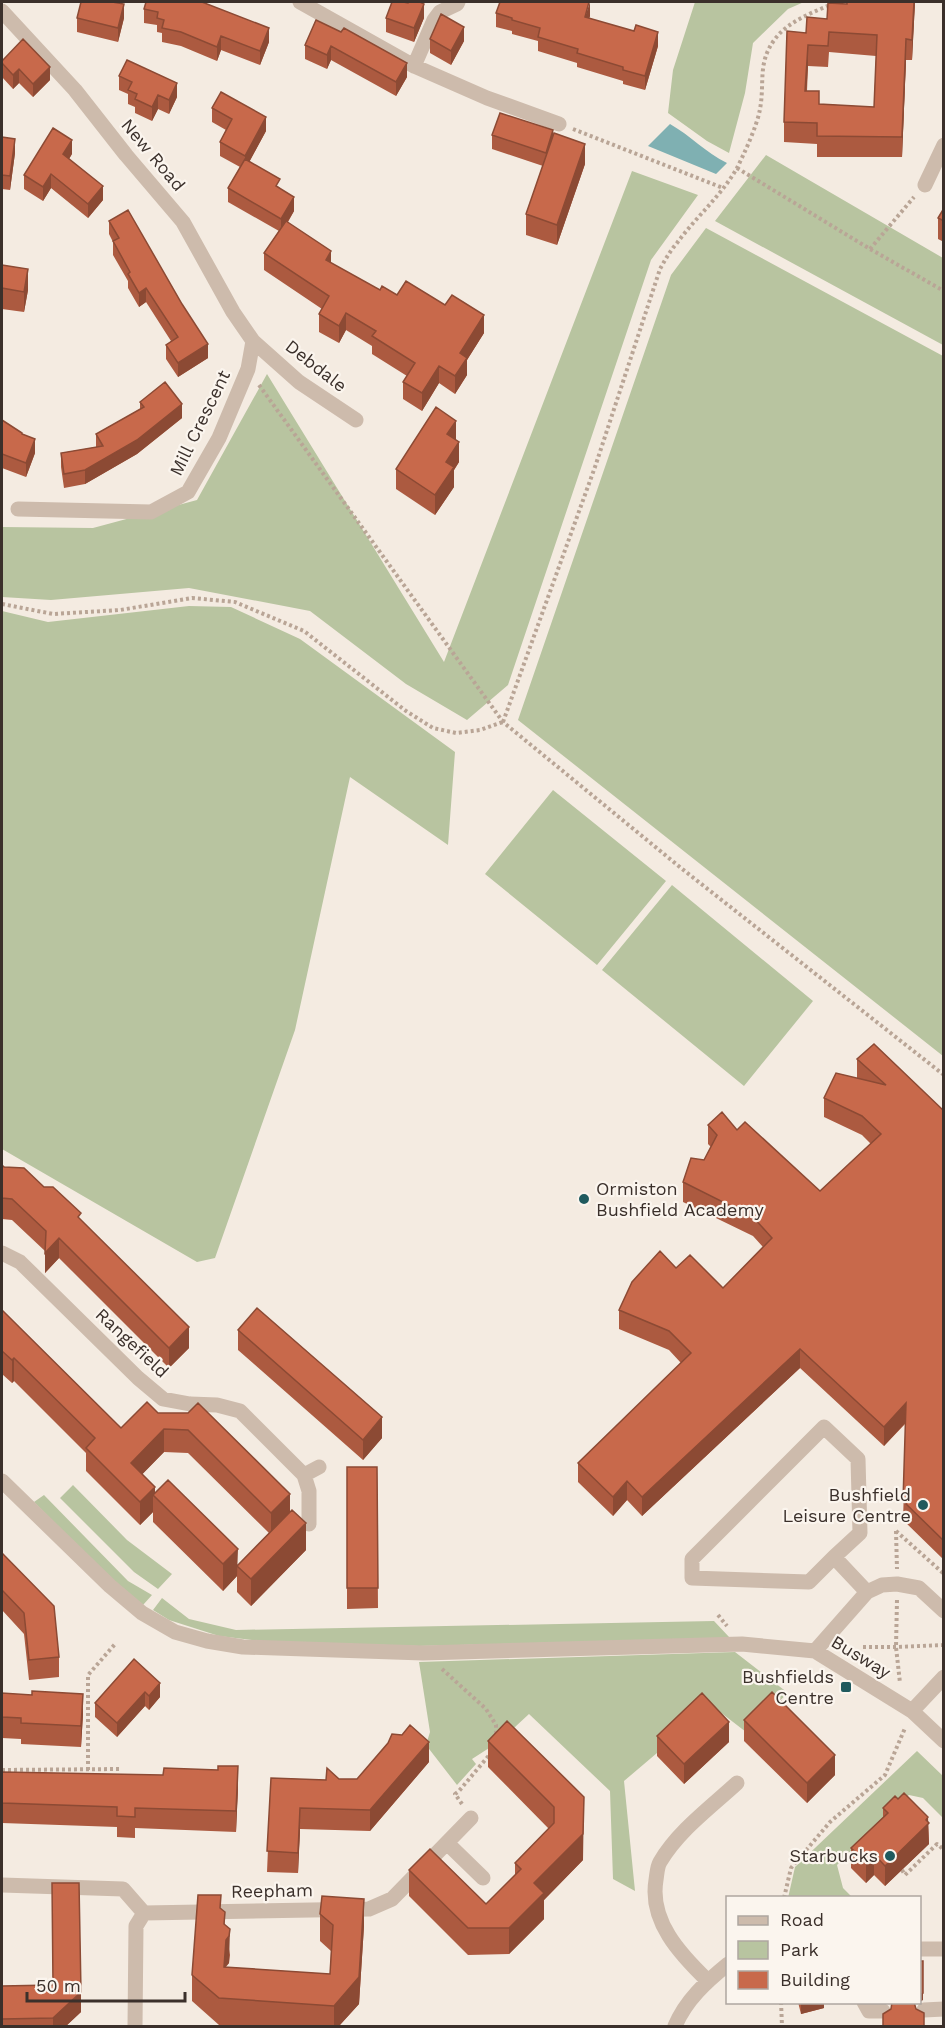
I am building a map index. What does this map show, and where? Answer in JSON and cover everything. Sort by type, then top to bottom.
[{"type":"street","points":[[2,10],[7,2]]},
{"type":"street","points":[[300,2],[414,66],[487,98],[559,124]]},
{"type":"street","points":[[414,66],[434,20],[440,12],[458,2]]},
{"type":"street","name":"New Road","points":[[2,10],[75,90],[183,222],[233,312],[254,341]]},
{"type":"street","points":[[925,185],[944,145]]},
{"type":"street","name":"Mill Crescent","points":[[18,509],[152,512],[188,492],[219,438],[248,369],[254,341]]},
{"type":"street","name":"Debdale","points":[[254,341],[299,382],[356,420]]},
{"type":"street","name":"Rangefield","points":[[2,1253],[20,1262],[138,1378],[163,1399],[190,1404],[218,1405],[240,1411],[304,1475]]},
{"type":"street","points":[[824,1427],[858,1460],[860,1533],[834,1557],[809,1582],[692,1578],[692,1559],[824,1427]]},
{"type":"street","points":[[309,1524],[309,1491],[304,1475],[319,1467]]},
{"type":"street","name":"Busway","points":[[2,1481],[110,1586],[142,1613],[176,1632],[207,1641],[243,1647],[423,1653],[742,1644],[815,1651],[912,1711],[944,1741]]},
{"type":"street","points":[[834,1557],[867,1592]]},
{"type":"street","points":[[815,1651],[867,1592],[882,1585],[897,1584],[919,1588],[944,1611]]},
{"type":"street","points":[[912,1711],[944,1677]]},
{"type":"street","points":[[708,1981],[683,1956],[662,1925],[654,1894],[659,1863],[678,1838],[737,1783]]},
{"type":"street","name":"Reepham","points":[[144,1913],[369,1909],[392,1899],[471,1818]]},
{"type":"street","points":[[447,1844],[483,1878]]},
{"type":"street","points":[[2,1884],[123,1889],[144,1913],[136,1926],[135,2026]]},
{"type":"street","points":[[921,1949],[944,1949]]},
{"type":"street","points":[[675,2026],[681,2013],[700,1987],[726,1966]]},
{"type":"street","points":[[865,2004],[869,2011],[883,2011]]},
{"type":"street","points":[[924,2010],[944,2009]]},
{"type":"path","points":[[503,723],[595,467],[660,269],[676,243],[737,168],[760,112],[763,88],[761,69],[765,54],[776,37],[790,26],[837,2]]},
{"type":"path","points":[[559,124],[723,188]]},
{"type":"path","points":[[737,168],[944,291]]},
{"type":"path","points":[[870,249],[925,185]]},
{"type":"path","points":[[248,369],[503,723],[681,868],[944,1075]]},
{"type":"path","points":[[2,604],[53,614],[120,610],[192,598],[235,602],[304,631],[406,711],[433,728],[456,733],[480,730],[503,723]]},
{"type":"path","points":[[900,1686],[896,1647],[896,1531],[944,1574]]},
{"type":"path","points":[[88,1770],[88,1676],[116,1643]]},
{"type":"path","points":[[863,1647],[944,1645]]},
{"type":"path","points":[[423,1653],[486,1709],[496,1725],[496,1736]]},
{"type":"path","points":[[784,1896],[791,1868],[830,1822],[885,1775],[905,1728]]},
{"type":"path","points":[[471,1818],[455,1794],[495,1747]]},
{"type":"path","points":[[2,1770],[121,1770]]},
{"type":"path","points":[[902,1870],[905,1875],[937,1844],[944,1850]]},
{"type":"path","points":[[781,2004],[782,2026]]},
{"type":"green space","points":[[695,2],[804,2],[788,9],[753,43],[745,93],[729,153],[707,141],[668,113],[673,70]]},
{"type":"green space","points":[[766,155],[943,258],[943,345],[715,221]]},
{"type":"green space","points":[[632,171],[698,195],[651,260],[508,685],[467,720],[406,684],[310,611],[189,588],[51,600],[2,597],[2,527],[93,528],[197,500],[267,374],[444,662]]},
{"type":"green space","points":[[706,228],[943,356],[943,1056],[518,720],[671,275]]},
{"type":"green space","points":[[189,606],[231,607],[300,639],[455,752],[448,845],[350,777],[295,1030],[215,1258],[197,1262],[2,1149],[2,611],[48,622]]},
{"type":"green space","points":[[553,790],[666,881],[597,965],[485,874]]},
{"type":"green space","points":[[672,885],[813,1001],[744,1086],[602,970]]},
{"type":"green space","points":[[73,1485],[127,1540],[172,1574],[158,1589],[134,1572],[60,1498]]},
{"type":"green space","points":[[44,1495],[128,1581],[152,1595],[143,1605],[102,1571],[34,1502]]},
{"type":"green space","points":[[162,1598],[189,1619],[236,1630],[714,1621],[730,1638],[419,1646],[260,1641],[219,1636],[169,1620],[153,1610]]},
{"type":"green space","points":[[735,1652],[788,1693],[746,1732],[702,1698],[657,1753],[624,1781],[635,1891],[613,1879],[610,1791],[529,1714],[500,1741],[472,1759],[476,1764],[457,1785],[426,1745],[430,1732],[419,1662]]},
{"type":"green space","points":[[917,1751],[943,1776],[943,1818],[923,1798],[909,1795],[899,1802],[837,1865],[843,1888],[851,1896],[788,1896],[795,1867]]},
{"type":"water","points":[[670,124],[727,163],[716,174],[648,146]]},
{"type":"building","points":[[81,2],[124,4],[118,28],[77,18]]},
{"type":"building","points":[[146,2],[202,2],[269,28],[260,51],[221,36],[217,47],[181,32],[162,28],[164,20],[157,18],[158,12],[144,9]]},
{"type":"building","points":[[392,2],[424,4],[414,28],[386,18]]},
{"type":"building","points":[[500,2],[589,2],[585,17],[634,31],[636,25],[658,32],[645,76],[577,53],[578,49],[538,37],[540,28],[496,13]]},
{"type":"building","points":[[847,2],[914,2],[912,40],[906,39],[902,137],[817,136],[817,123],[784,122],[787,31],[806,33],[807,17],[827,19],[828,3],[847,4]],"holes":[[[829,32],[877,35],[874,107],[819,104],[819,91],[805,91],[808,45],[828,46]]]},
{"type":"building","points":[[441,14],[464,27],[451,51],[430,39]]},
{"type":"building","points":[[316,20],[341,32],[344,28],[407,63],[396,82],[331,46],[327,55],[305,45]]},
{"type":"building","points":[[23,39],[50,67],[33,84],[19,69],[13,75],[2,63]]},
{"type":"building","points":[[127,60],[177,83],[169,100],[158,95],[152,107],[135,99],[137,94],[128,90],[132,82],[119,76]]},
{"type":"building","points":[[221,92],[266,117],[245,156],[220,142],[232,119],[212,108]]},
{"type":"building","points":[[500,113],[553,130],[546,153],[492,135]]},
{"type":"building","points":[[53,128],[72,140],[63,154],[103,186],[88,204],[51,174],[43,187],[24,175]]},
{"type":"building","points":[[554,133],[585,144],[557,225],[526,214]]},
{"type":"building","points":[[2,137],[15,139],[10,176],[2,175]]},
{"type":"building","points":[[245,159],[280,179],[276,186],[294,197],[281,219],[228,188]]},
{"type":"building","points":[[944,208],[944,221],[938,218]]},
{"type":"building","points":[[128,210],[182,304],[208,344],[178,363],[166,345],[178,337],[146,288],[139,293],[113,241],[119,238],[109,221]]},
{"type":"building","points":[[286,221],[331,251],[326,260],[380,290],[382,286],[397,295],[406,281],[445,305],[452,295],[484,315],[460,353],[467,358],[455,376],[439,366],[422,393],[403,382],[415,363],[372,336],[376,331],[346,313],[339,326],[319,314],[329,296],[264,253]]},
{"type":"building","points":[[2,265],[28,269],[24,292],[2,288]]},
{"type":"building","points":[[165,382],[182,404],[137,440],[85,470],[64,474],[61,453],[103,446],[96,434],[144,407],[140,402]]},
{"type":"building","points":[[436,407],[456,421],[447,434],[459,442],[446,462],[454,467],[435,495],[396,469]]},
{"type":"building","points":[[2,420],[22,434],[35,439],[26,463],[2,454]]},
{"type":"building","name":"Ormiston Bushfield Academy","points":[[874,1044],[944,1111],[944,1541],[903,1501],[906,1403],[884,1427],[800,1349],[642,1497],[627,1481],[613,1497],[578,1463],[691,1353],[669,1331],[619,1310],[632,1282],[660,1251],[676,1268],[690,1255],[723,1288],[772,1238],[753,1217],[683,1182],[691,1158],[704,1160],[717,1135],[708,1125],[722,1112],[737,1130],[745,1122],[820,1191],[881,1134],[862,1116],[824,1098],[836,1073],[886,1085],[857,1059]]},
{"type":"building","points":[[2,1165],[24,1168],[44,1187],[53,1187],[81,1213],[78,1217],[189,1327],[169,1348],[59,1238],[45,1253],[46,1231],[12,1199],[2,1198]]},
{"type":"building","points":[[257,1308],[382,1417],[363,1440],[238,1330]]},
{"type":"building","points":[[2,1310],[121,1428],[147,1402],[158,1413],[188,1413],[198,1403],[290,1494],[271,1513],[188,1430],[164,1429],[131,1463],[155,1487],[140,1502],[86,1448],[95,1438],[14,1358],[12,1360],[2,1351]]},
{"type":"building","points":[[347,1467],[377,1467],[378,1588],[347,1588]]},
{"type":"building","points":[[168,1480],[238,1549],[223,1564],[153,1495]]},
{"type":"building","points":[[292,1510],[306,1523],[251,1579],[237,1566]]},
{"type":"building","points":[[2,1553],[54,1606],[59,1657],[29,1660],[24,1613],[2,1590]]},
{"type":"building","points":[[134,1659],[160,1683],[149,1696],[145,1692],[117,1723],[95,1703]]},
{"type":"building","points":[[32,1691],[83,1694],[81,1726],[21,1723],[21,1718],[2,1717],[2,1693],[32,1695]]},
{"type":"building","points":[[772,1692],[835,1755],[807,1783],[744,1720]]},
{"type":"building","points":[[702,1693],[729,1722],[684,1764],[657,1736]]},
{"type":"building","points":[[507,1721],[584,1797],[583,1834],[534,1883],[544,1893],[509,1928],[468,1928],[409,1870],[430,1849],[486,1904],[521,1869],[515,1863],[554,1823],[554,1807],[488,1741]]},
{"type":"building","points":[[410,1725],[429,1742],[370,1810],[300,1808],[298,1853],[267,1851],[271,1778],[326,1780],[327,1768],[339,1779],[357,1779],[388,1743],[392,1734],[402,1735]]},
{"type":"building","points":[[218,1766],[238,1766],[236,1811],[135,1808],[135,1817],[117,1816],[117,1807],[2,1803],[2,1772],[163,1775],[164,1768],[218,1770]]},
{"type":"building","points":[[904,1793],[928,1817],[926,1820],[929,1823],[885,1866],[874,1854],[866,1862],[851,1848],[888,1813],[883,1808],[895,1796],[898,1799]]},
{"type":"building","points":[[52,1883],[79,1883],[81,1992],[53,2018],[2,2019],[2,1986],[53,1985]]},
{"type":"building","points":[[198,1895],[221,1895],[220,1908],[225,1912],[224,1924],[230,1929],[226,1940],[224,1967],[330,1974],[333,1925],[320,1914],[322,1896],[364,1899],[359,1977],[334,2006],[219,1998],[192,1975]]},
{"type":"building","points":[[921,1961],[923,1961],[923,1993],[921,1994]]},
{"type":"building","points":[[892,2004],[915,2004],[916,2009],[924,2013],[924,2026],[883,2026],[883,2014],[891,2009]]},
{"type":"place","name":"Ormiston Bushfield Academy","points":[[584,1199]]},
{"type":"place","name":"Bushfield Leisure Centre","points":[[923,1505]]},
{"type":"place","name":"Bushfields Centre","points":[[846,1687]]},
{"type":"place","name":"Starbucks","points":[[890,1856]]}]
